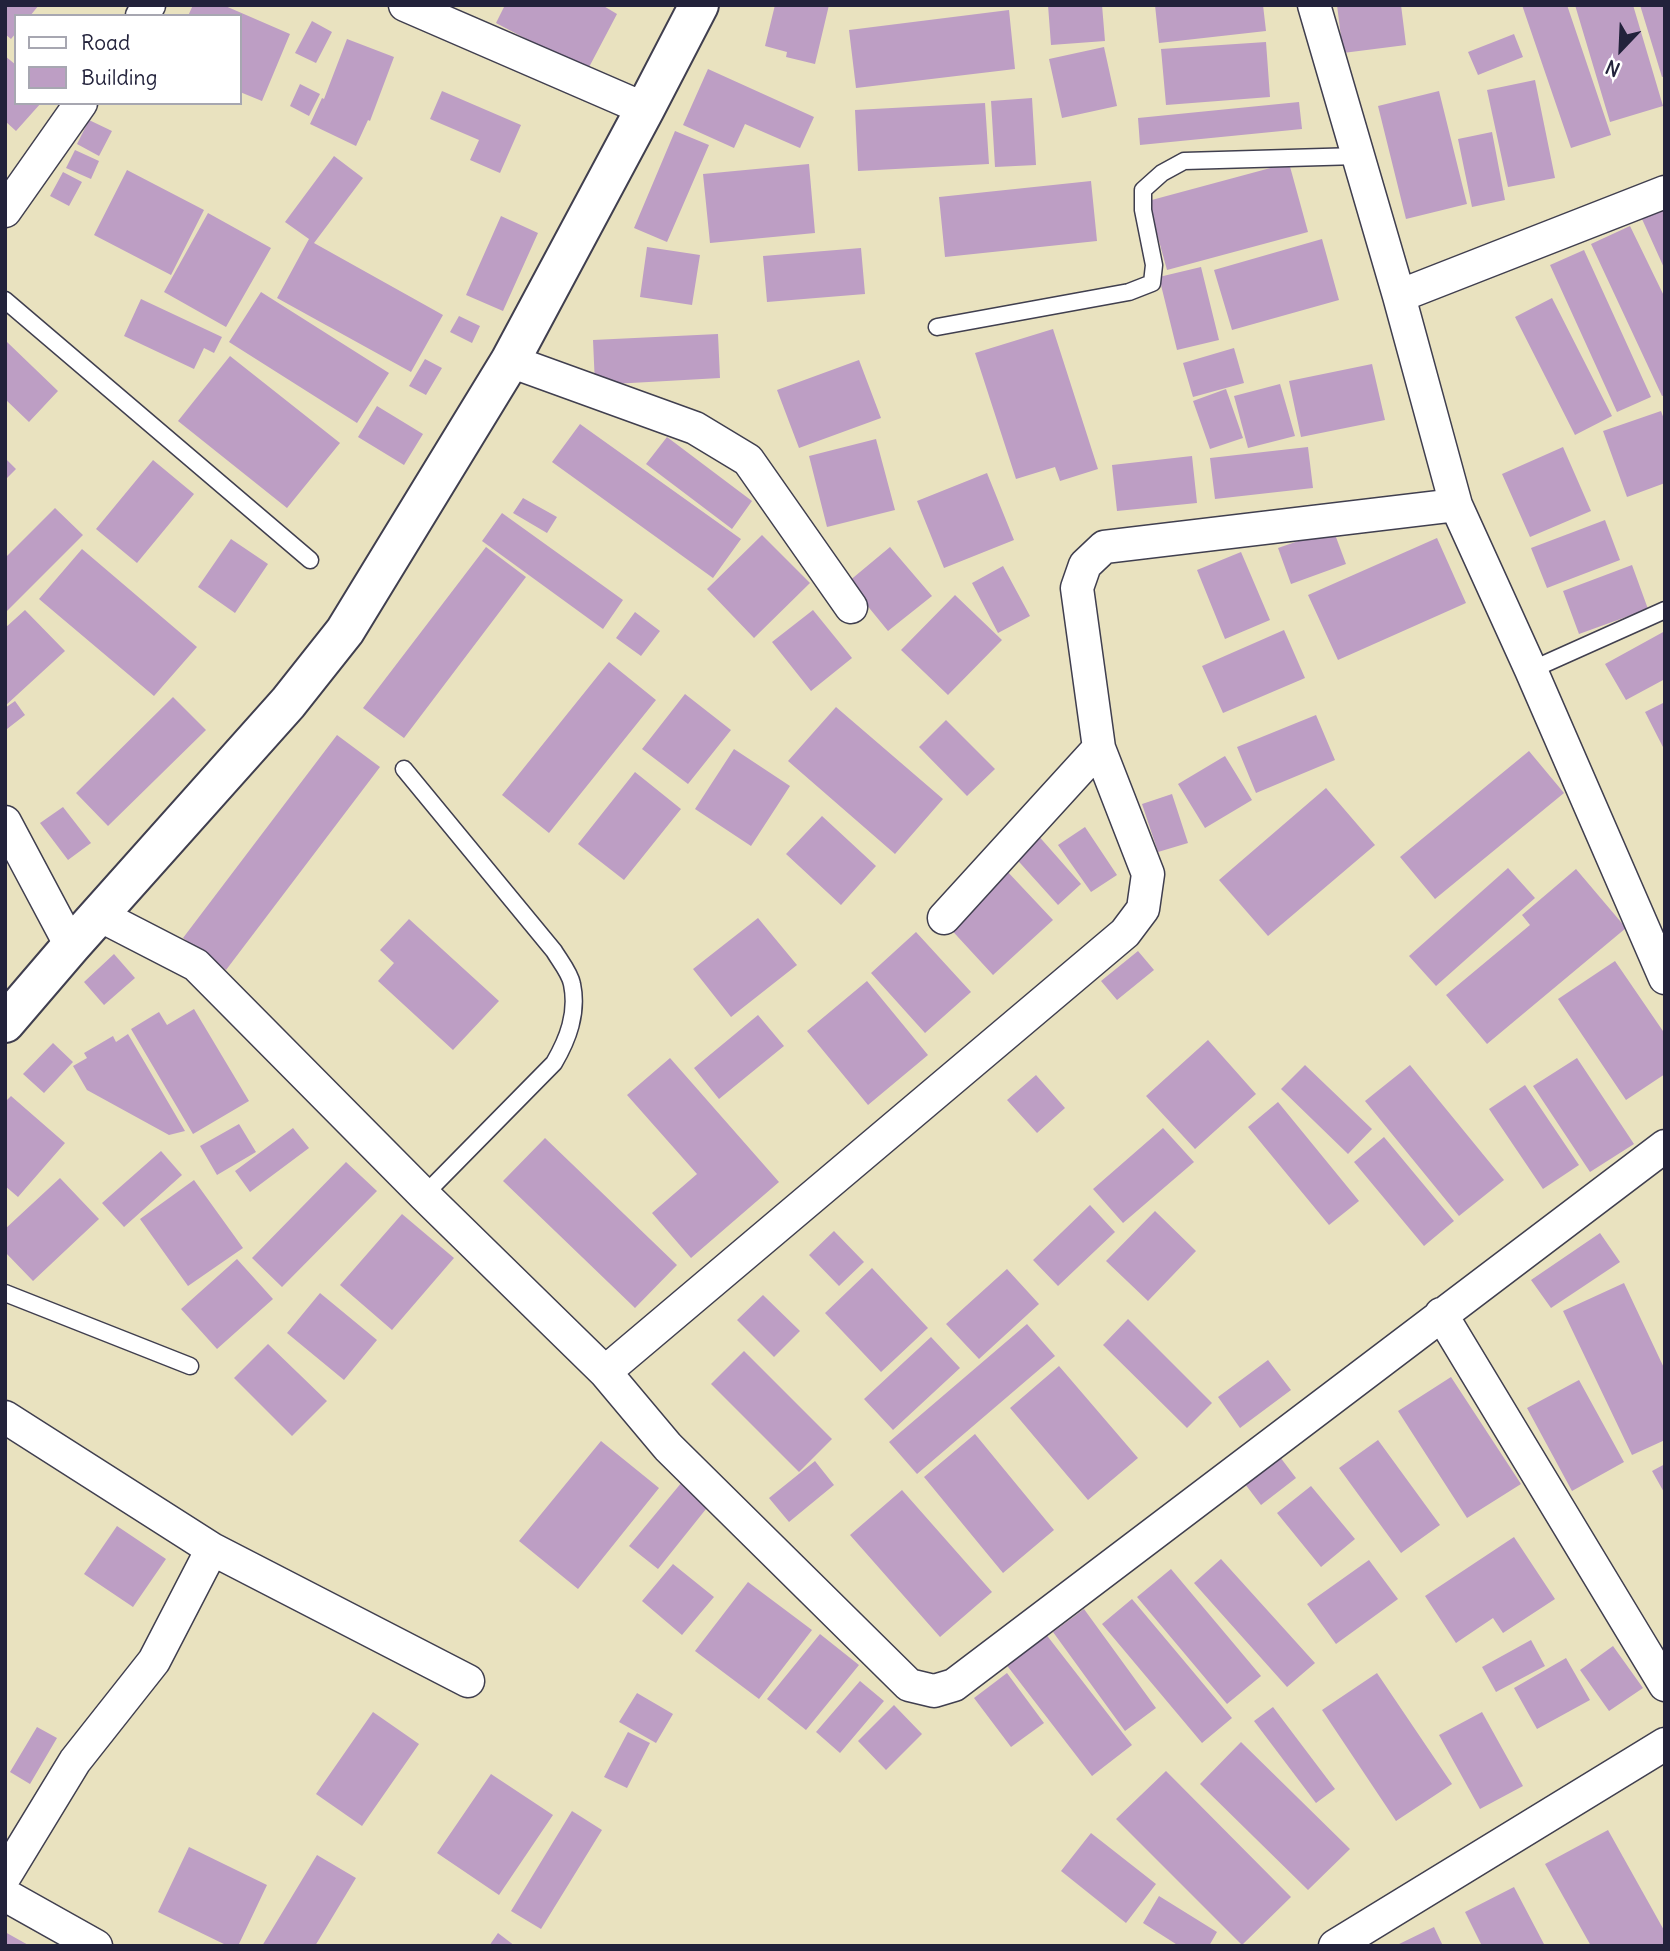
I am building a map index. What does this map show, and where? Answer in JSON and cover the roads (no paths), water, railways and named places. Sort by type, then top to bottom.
[{"type":"street","points":[[405,5],[645,109]]},
{"type":"street","points":[[5,1023],[288,703],[345,631],[510,361],[699,5]]},
{"type":"street","points":[[1314,5],[1399,296],[1456,505],[1665,978]]},
{"type":"street","points":[[5,211],[80,105]]},
{"type":"street","points":[[1399,296],[1665,192]]},
{"type":"street","points":[[510,361],[695,428],[748,460],[851,607]]},
{"type":"street","points":[[605,1372],[1125,933],[1143,909],[1148,874],[1099,748],[1077,588],[1086,565],[1104,547],[1456,505]]},
{"type":"street","points":[[944,918],[1099,748]]},
{"type":"street","points":[[5,822],[71,946]]},
{"type":"street","points":[[99,915],[196,964],[424,1195],[605,1372],[668,1447],[909,1685],[934,1691],[954,1685],[1665,1146]]},
{"type":"street","points":[[1441,1314],[1665,1685]]},
{"type":"street","points":[[5,1417],[212,1549],[468,1681]]},
{"type":"street","points":[[5,1876],[75,1761],[154,1661],[212,1549]]},
{"type":"street","points":[[1335,1946],[1665,1744]]},
{"type":"street","points":[[5,1895],[96,1946]]},
{"type":"lane","points":[[937,327],[1129,292],[1152,283],[1154,265],[1143,210],[1143,190],[1162,173],[1184,161],[1358,156]]},
{"type":"lane","points":[[5,300],[310,560]]},
{"type":"lane","points":[[1531,670],[1665,611]]},
{"type":"lane","points":[[404,769],[554,950],[572,982],[572,1024],[554,1063],[424,1195]]},
{"type":"lane","points":[[5,1293],[190,1366]]}]
